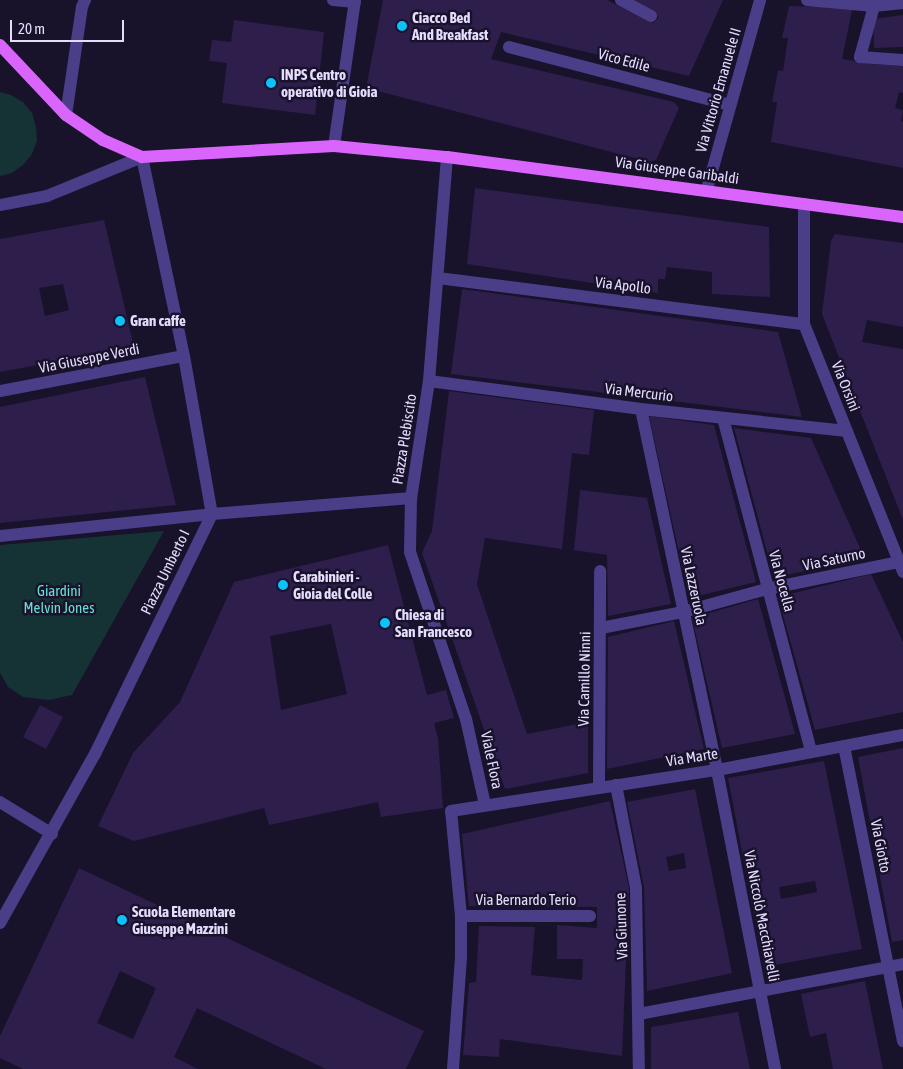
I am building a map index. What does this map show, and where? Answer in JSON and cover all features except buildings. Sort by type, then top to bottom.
[{"type":"main road","points":[[0,45],[66,115],[103,140],[142,157],[334,146],[447,157]]},
{"type":"main road","name":"Via Giuseppe Garibaldi","points":[[447,157],[903,217]]},
{"type":"street","points":[[66,115],[82,7],[85,0]]},
{"type":"street","points":[[333,0],[355,1],[334,146]]},
{"type":"street","points":[[621,0],[651,16]]},
{"type":"street","name":"Via Vittorio Emanuele II","points":[[707,190],[760,0]]},
{"type":"street","points":[[806,0],[874,6],[903,3]]},
{"type":"street","points":[[874,6],[860,57],[903,60]]},
{"type":"street","name":"Vico Edile","points":[[509,47],[730,105]]},
{"type":"street","points":[[0,205],[47,196],[142,157],[184,356],[212,514]]},
{"type":"street","name":"Piazza Plebiscito","points":[[212,514],[411,498],[429,382],[447,157]]},
{"type":"street","name":"Via Orsini","points":[[804,204],[804,324],[901,567]]},
{"type":"street","name":"Via Apollo","points":[[438,278],[804,324]]},
{"type":"street","name":"Via Giuseppe Verdi","points":[[0,391],[184,356]]},
{"type":"street","name":"Via Mercurio","points":[[429,382],[642,409],[847,431]]},
{"type":"street","name":"Via Lazzeruola","points":[[642,409],[717,770]]},
{"type":"street","name":"Via Nocella","points":[[723,418],[767,589],[812,751]]},
{"type":"street","name":"Viale Flora","points":[[411,498],[410,552],[466,719],[485,805],[451,811],[462,916],[453,1069]]},
{"type":"street","name":"Piazza Umberto I","points":[[0,536],[212,514]]},
{"type":"street","name":"Piazza Umberto I","points":[[0,923],[52,834],[95,754],[212,514]]},
{"type":"street","name":"Via Saturno","points":[[601,628],[683,612],[767,589],[901,567]]},
{"type":"street","name":"Via Camillo Ninni","points":[[599,788],[600,571]]},
{"type":"street","name":"Via Marte","points":[[485,805],[717,770],[903,735]]},
{"type":"street","name":"Via Giotto","points":[[844,746],[903,1040]]},
{"type":"street","name":"Via Niccolò Macchiavelli","points":[[717,770],[775,1069]]},
{"type":"street","name":"Via Giunone","points":[[616,785],[636,888],[640,1069]]},
{"type":"street","points":[[0,802],[52,834]]},
{"type":"street","name":"Via Bernardo Terio","points":[[462,916],[590,916]]},
{"type":"street","points":[[639,1014],[903,964]]},
{"type":"green space","points":[[0,92],[11,95],[23,102],[32,113],[37,141],[32,154],[23,165],[12,173],[0,176]]},
{"type":"green space","name":"Giardini Melvin Jones","points":[[164,531],[72,695],[49,700],[23,697],[8,687],[0,673],[0,545]]},
{"type":"place","name":"Ciacco Bed And Breakfast","points":[[402,26]]},
{"type":"place","name":"INPS Centro operativo di Gioia","points":[[271,83]]},
{"type":"place","name":"Gran caffe","points":[[120,321]]},
{"type":"place","name":"Carabinieri - Gioia del Colle","points":[[283,585]]},
{"type":"place","name":"Chiesa di San Francesco","points":[[385,623]]},
{"type":"place","name":"Scuola Elementare Giuseppe Mazzini","points":[[122,920]]}]
